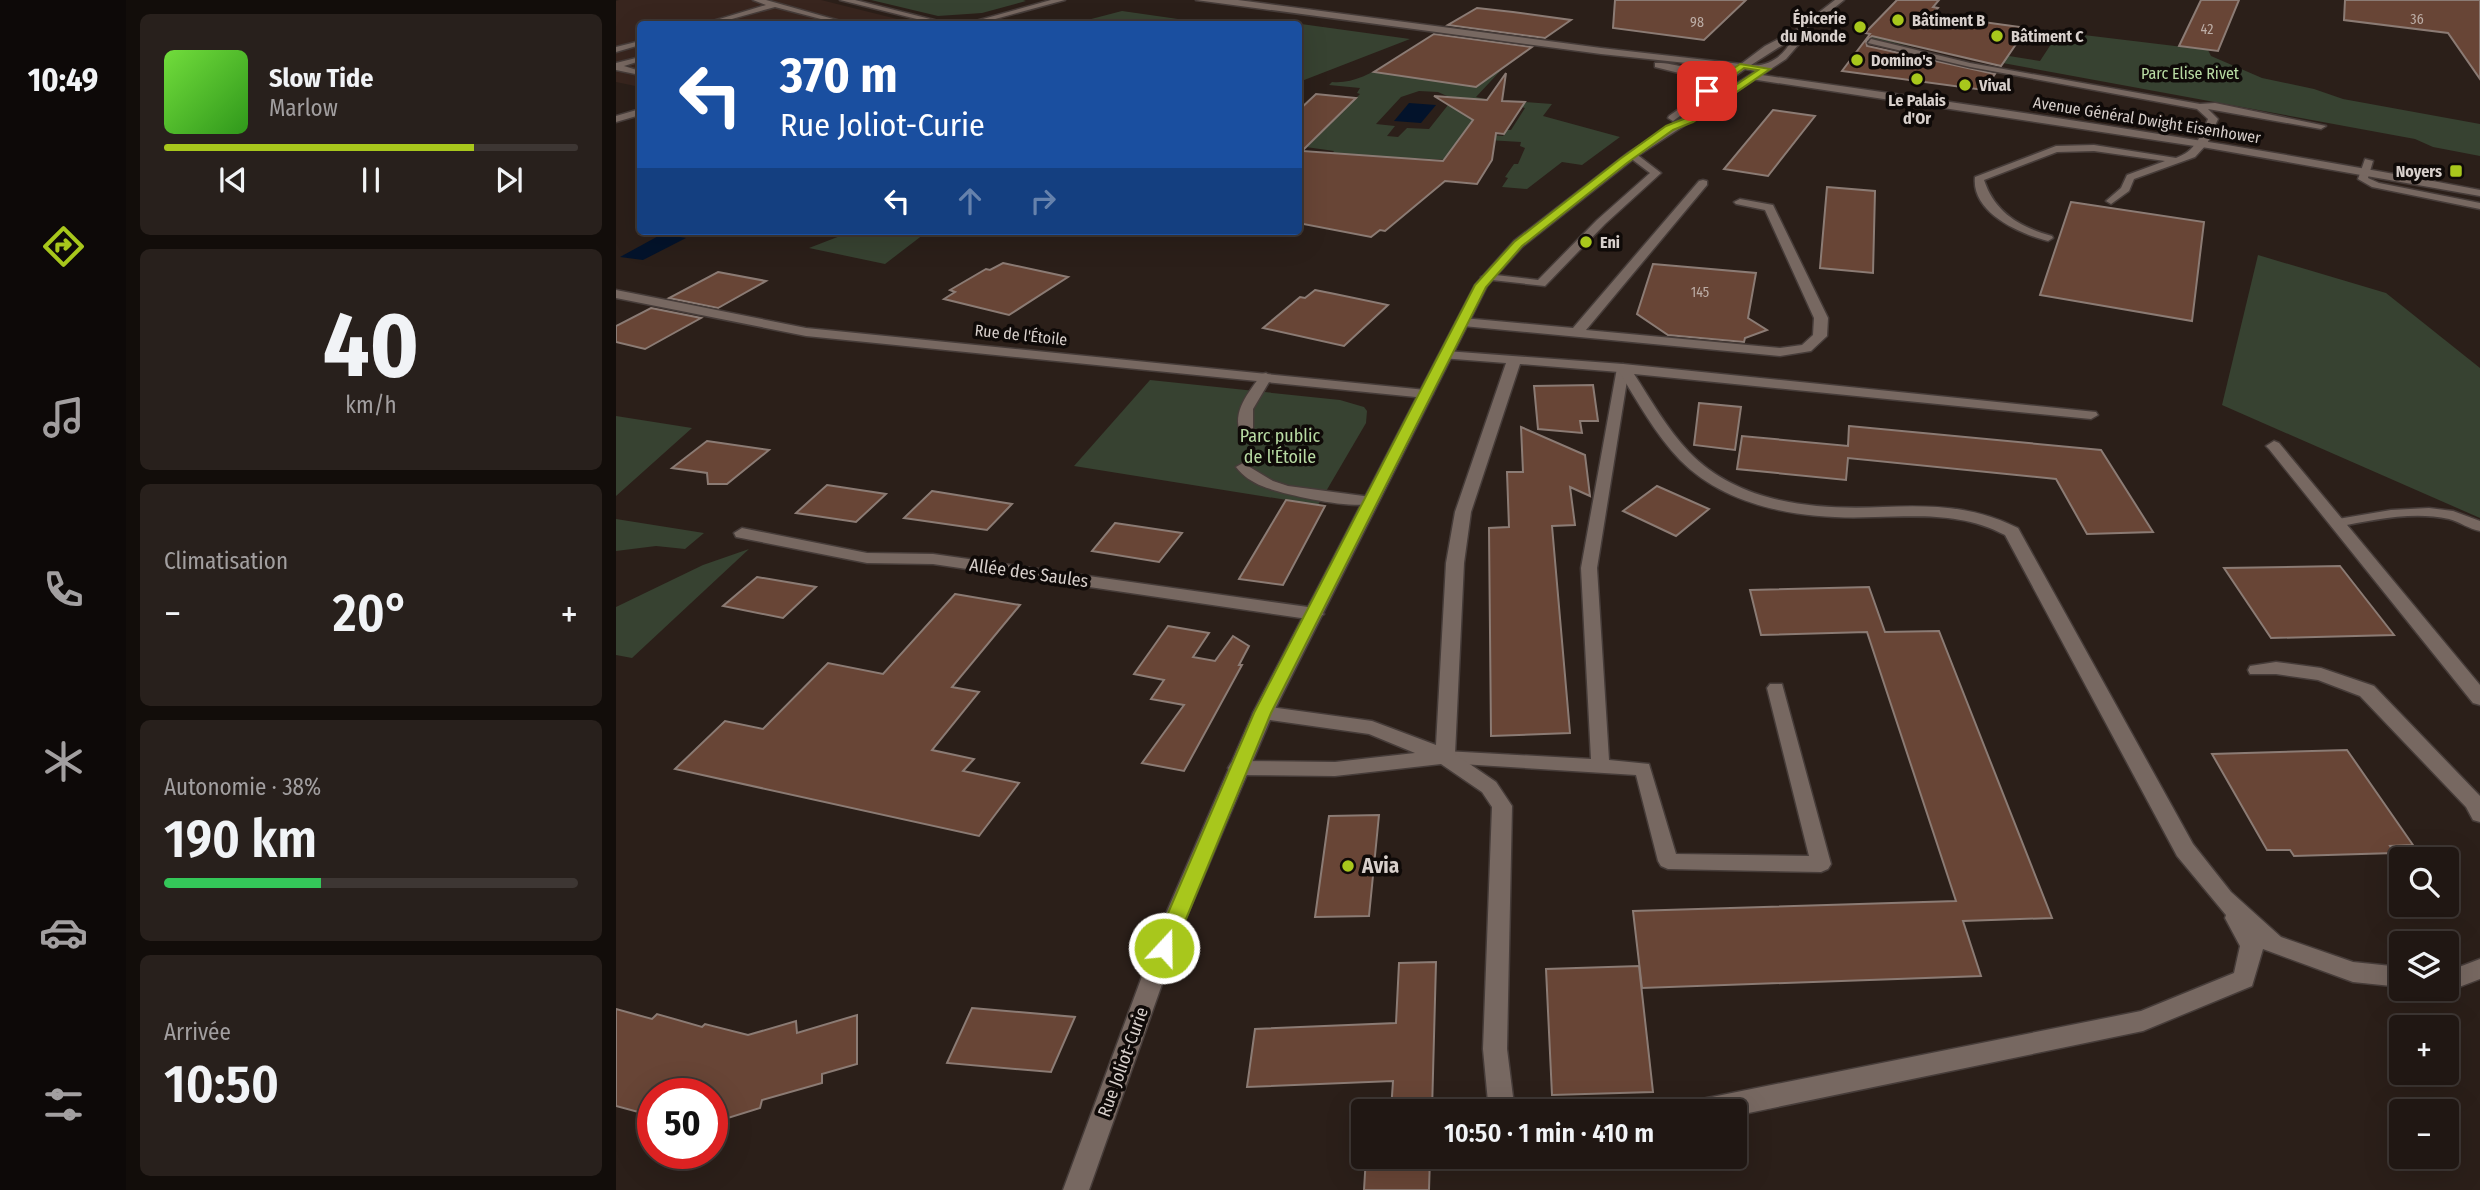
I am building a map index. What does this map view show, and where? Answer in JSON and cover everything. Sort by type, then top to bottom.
[{"type":"street","points":[[844,0],[933,21]]},
{"type":"street","points":[[1035,7],[1048,0]]},
{"type":"street","points":[[981,21],[1061,0]]},
{"type":"street","name":"Avenue Général Dwight Eisenhower","points":[[1200,0],[1601,51],[1742,65],[1984,98]]},
{"type":"street","name":"Rue Joliot-Curie","points":[[1670,128],[1674,117],[1707,91],[1774,43],[1799,32],[1840,0]]},
{"type":"street","name":"Rue Joliot-Curie","points":[[1076,1190],[1172,925],[1238,768],[1263,713],[1487,277],[1518,244],[1632,155],[1670,128],[1689,120],[1766,69],[1795,44],[1799,32]]},
{"type":"street","name":"Avenue Général Dwight Eisenhower","points":[[1601,51],[1651,63],[2204,139],[2480,183]]},
{"type":"street","points":[[1651,63],[1690,73],[1705,82],[1707,91]]},
{"type":"street","points":[[616,119],[637,113]]},
{"type":"street","name":"Avenue Général Dwight Eisenhower","points":[[2091,114],[2204,139]]},
{"type":"street","name":"Avenue Général Dwight Eisenhower","points":[[2367,166],[2480,193]]},
{"type":"street","points":[[1576,333],[1703,183]]},
{"type":"street","points":[[1463,322],[1780,352],[1806,348],[1820,336],[1821,318],[1769,207],[1740,202]]},
{"type":"street","name":"Rue de l'Étoile","points":[[616,295],[806,332],[1426,394]]},
{"type":"street","points":[[1446,355],[1623,368],[2091,415]]},
{"type":"street","points":[[1445,757],[1454,577],[1463,512],[1514,361]]},
{"type":"street","points":[[1623,368],[1669,437],[1696,467],[1746,496],[1798,512],[1849,514],[1940,509],[1990,519],[2012,532],[2185,850],[2223,898],[2252,945],[2245,979],[2143,1021],[1747,1102]]},
{"type":"street","points":[[2274,446],[2480,698]]},
{"type":"street","name":"Allée des Saules","points":[[742,533],[867,558],[933,559],[1315,614]]},
{"type":"street","points":[[2257,670],[2276,668],[2321,674],[2367,691],[2406,729],[2473,802],[2480,814]]},
{"type":"street","points":[[1263,713],[1372,728],[1445,757],[1489,787],[1502,806],[1495,1049],[1501,1099]]},
{"type":"street","points":[[1238,768],[1335,769],[1445,757]]},
{"type":"street","points":[[2223,898],[2273,944],[2353,972],[2389,976]]},
{"type":"street","points":[[2459,977],[2480,969]]},
{"type":"lane","points":[[757,0],[836,21]]},
{"type":"lane","points":[[718,21],[790,0]]},
{"type":"lane","points":[[1871,41],[1970,65],[2321,126]]},
{"type":"lane","points":[[616,50],[637,44]]},
{"type":"lane","points":[[616,67],[637,60]]},
{"type":"lane","points":[[616,67],[637,72]]},
{"type":"lane","points":[[2112,201],[2125,190],[2130,177],[2192,155],[2204,139],[2213,119],[2200,107]]},
{"type":"lane","points":[[2048,238],[2032,234],[2000,216],[1983,199],[1979,179],[2056,149],[2095,148],[2180,160]]},
{"type":"lane","points":[[1487,277],[1541,284],[1601,222],[1656,173],[1632,155]]},
{"type":"lane","points":[[2367,166],[2363,179],[2376,186],[2480,206]]},
{"type":"lane","points":[[1600,766],[1589,568],[1623,368]]},
{"type":"lane","points":[[1246,431],[1244,426],[1247,407],[1266,377]]},
{"type":"lane","points":[[1243,467],[1248,473],[1270,484],[1303,492],[1371,501]]},
{"type":"lane","points":[[2337,523],[2392,513],[2436,513],[2480,527]]},
{"type":"lane","points":[[1445,757],[1643,769],[1668,861],[1821,864],[1776,688]]},
{"type":"shaded area","points":[[821,0],[905,21],[637,21],[637,86],[616,82],[616,1]]},
{"type":"green space","points":[[871,0],[1026,1],[982,13],[938,16]]},
{"type":"green space","points":[[1122,11],[1192,21],[1084,21]]},
{"type":"green space","points":[[1302,24],[1410,39],[1302,81]]},
{"type":"green space","name":"Parc Elise Rivet","points":[[2059,32],[2208,50],[2211,56],[2262,78],[2314,89],[2343,99],[2480,124],[2480,156],[2433,147],[2415,139],[1867,38],[1872,34],[2040,61]]},
{"type":"green space","points":[[1387,63],[1395,64],[1410,77],[1434,81],[1443,75],[1484,81],[1503,68],[1476,97],[1490,100],[1472,122],[1468,133],[1503,136],[1507,130],[1511,130],[1525,108],[1522,107],[1525,102],[1552,104],[1543,116],[1620,137],[1582,165],[1562,162],[1527,189],[1502,187],[1508,178],[1505,177],[1514,164],[1518,164],[1525,148],[1520,146],[1521,142],[1487,140],[1452,160],[1410,158],[1408,161],[1332,154],[1334,151],[1302,146],[1360,94],[1357,93],[1360,88],[1329,85],[1368,74]],"holes":[[[1419,91],[1438,92],[1447,96],[1448,105],[1429,129],[1407,128],[1398,137],[1387,136],[1395,126],[1376,124],[1401,97]]]},
{"type":"green space","points":[[843,235],[923,235],[885,264],[809,248]]},
{"type":"green space","points":[[2258,255],[2386,293],[2480,368],[2480,518],[2222,405]]},
{"type":"green space","name":"Parc public de l'Étoile","points":[[1150,380],[1340,400],[1364,407],[1367,411],[1366,423],[1318,505],[1074,466]]},
{"type":"green space","points":[[616,416],[692,428],[616,496]]},
{"type":"green space","points":[[616,519],[704,533],[685,549],[656,546],[616,551]]},
{"type":"green space","points":[[749,549],[632,658],[616,655],[616,607],[703,565]]},
{"type":"water","points":[[1409,103],[1436,105],[1421,123],[1394,121]]},
{"type":"water","points":[[660,235],[686,238],[643,260],[620,257]]},
{"type":"building","points":[[1615,0],[1746,0],[1704,40],[1613,28]]},
{"type":"building","points":[[1897,0],[1939,0],[1933,7],[1938,8],[1932,15],[2027,28],[2001,66],[1872,36],[1866,41],[1867,46],[1995,74],[1984,90],[1842,71],[1870,34],[1865,33]]},
{"type":"building","points":[[2201,0],[2239,0],[2218,51],[2179,46]]},
{"type":"building","points":[[2345,0],[2480,0],[2480,79],[2448,33],[2344,20]]},
{"type":"building","points":[[1477,8],[1571,20],[1545,38],[1448,25]]},
{"type":"building","points":[[1434,34],[1532,47],[1476,87],[1374,72]]},
{"type":"building","points":[[1506,73],[1502,101],[1525,102],[1504,134],[1496,133],[1492,160],[1477,184],[1445,181],[1385,231],[1380,230],[1371,237],[1302,224],[1302,151],[1443,161],[1473,120],[1434,96],[1487,100]]},
{"type":"building","points":[[1316,94],[1356,98],[1302,151],[1302,107]]},
{"type":"building","points":[[1773,110],[1815,116],[1768,176],[1724,169]]},
{"type":"building","points":[[1827,187],[1875,191],[1873,273],[1820,268]]},
{"type":"building","points":[[2071,202],[2204,222],[2192,321],[2040,295]]},
{"type":"building","points":[[1003,263],[1068,277],[1009,315],[944,299],[955,292],[950,290],[986,269],[990,270]]},
{"type":"building","points":[[1653,264],[1756,273],[1748,318],[1767,330],[1745,338],[1744,342],[1668,335],[1637,314]]},
{"type":"building","points":[[718,272],[766,281],[718,308],[669,298]]},
{"type":"building","points":[[1315,290],[1388,305],[1344,346],[1263,328],[1300,297],[1305,298]]},
{"type":"building","points":[[651,308],[701,318],[645,349],[616,342],[616,326]]},
{"type":"building","points":[[1593,385],[1598,421],[1580,421],[1582,433],[1538,429],[1534,386]]},
{"type":"building","points":[[1699,403],[1741,407],[1735,450],[1694,445]]},
{"type":"building","points":[[1849,426],[2101,450],[2153,532],[2087,534],[2056,479],[1848,458],[1846,480],[1737,469],[1742,436],[1848,446]]},
{"type":"building","points":[[1521,427],[1585,455],[1590,496],[1570,487],[1575,525],[1552,526],[1570,733],[1491,736],[1489,528],[1509,527],[1507,472],[1523,472]]},
{"type":"building","points":[[707,441],[769,450],[727,484],[708,484],[707,473],[672,468]]},
{"type":"building","points":[[827,485],[886,494],[856,522],[796,513]]},
{"type":"building","points":[[1657,486],[1709,509],[1676,536],[1623,511]]},
{"type":"building","points":[[932,491],[1012,504],[987,530],[904,518]]},
{"type":"building","points":[[1286,500],[1325,506],[1283,585],[1239,579]]},
{"type":"building","points":[[1115,523],[1182,533],[1159,562],[1092,551]]},
{"type":"building","points":[[2340,566],[2394,635],[2271,638],[2224,568]]},
{"type":"building","points":[[757,577],[816,587],[783,618],[723,606]]},
{"type":"building","points":[[1869,587],[1885,632],[1939,631],[2052,918],[1963,921],[1981,976],[1642,988],[1633,911],[1956,901],[1867,632],[1761,635],[1750,590]]},
{"type":"building","points":[[955,594],[1020,605],[952,687],[979,692],[932,750],[974,759],[963,771],[1019,783],[979,836],[675,769],[725,721],[763,729],[828,663],[883,674]]},
{"type":"building","points":[[1168,626],[1209,633],[1193,657],[1215,661],[1233,636],[1249,646],[1239,665],[1242,665],[1184,771],[1142,763],[1184,705],[1151,699],[1164,680],[1134,674]]},
{"type":"building","points":[[2347,750],[2413,845],[2390,846],[2389,853],[2294,856],[2290,850],[2267,850],[2212,754]]},
{"type":"building","name":"Avia","points":[[1379,815],[1369,916],[1315,917],[1329,816]]},
{"type":"building","points":[[1436,962],[1432,1099],[1392,1099],[1393,1081],[1247,1087],[1255,1029],[1396,1023],[1399,963]]},
{"type":"building","points":[[1639,966],[1653,1092],[1552,1095],[1546,969]]},
{"type":"building","points":[[972,1008],[1075,1017],[1051,1072],[947,1063]]},
{"type":"building","points":[[616,1009],[652,1019],[657,1014],[702,1027],[705,1024],[748,1035],[796,1021],[797,1033],[857,1015],[857,1064],[822,1074],[822,1083],[762,1100],[760,1108],[728,1118],[728,1078],[637,1078],[637,1112],[616,1106]]},
{"type":"building","points":[[1365,1169],[1430,1169],[1429,1190],[1364,1190]]},
{"type":"place","name":"Bâtiment B","points":[[1898,20]]},
{"type":"place","name":"Épicerie du Monde","points":[[1860,27]]},
{"type":"place","name":"Bâtiment C","points":[[1997,36]]},
{"type":"place","name":"Domino's","points":[[1857,60]]},
{"type":"place","name":"Le Palais d'Or","points":[[1917,79]]},
{"type":"place","name":"Vival","points":[[1965,85]]},
{"type":"place","name":"Noyers","points":[[2456,171]]},
{"type":"place","name":"Eni","points":[[1586,242]]},
{"type":"place","name":"Avia","points":[[1348,866]]},
{"type":"route","points":[[1164,948],[1263,713],[1481,285],[1518,244],[1568,203],[1670,128],[1689,120],[1766,69],[1742,65],[1707,91]]}]
